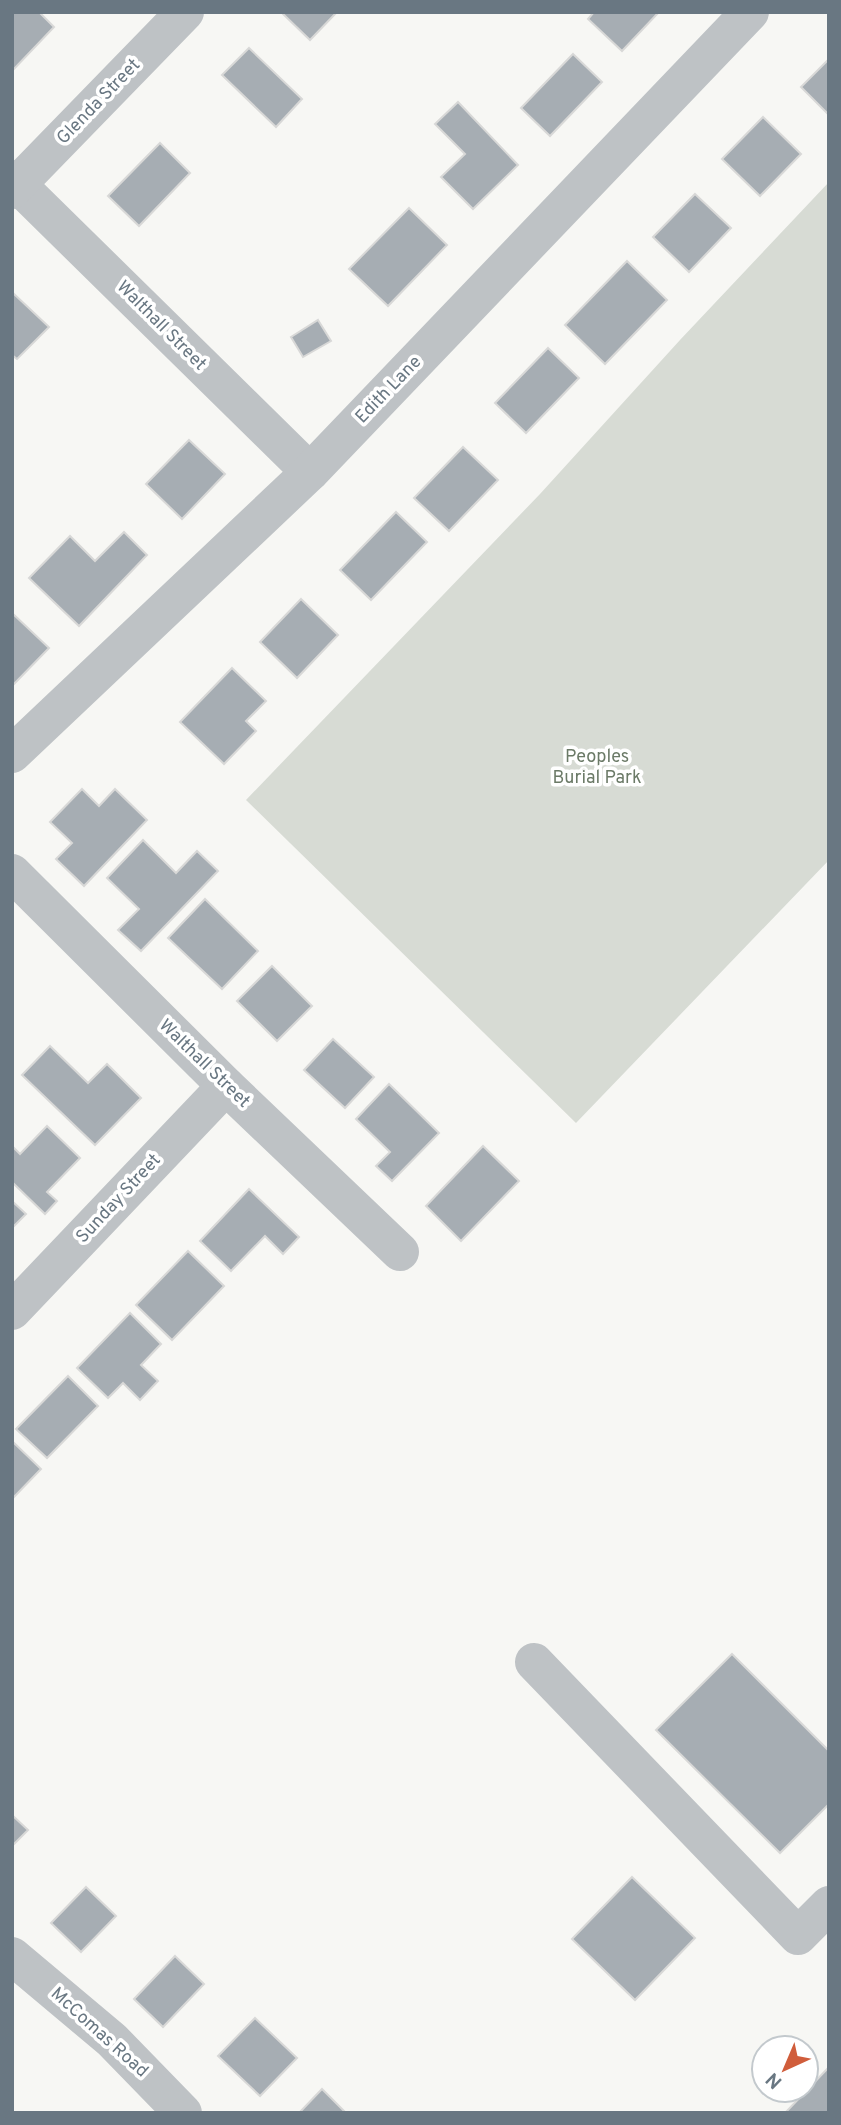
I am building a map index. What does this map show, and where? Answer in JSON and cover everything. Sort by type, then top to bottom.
[{"type":"street","name":"Glenda Street","points":[[15,185],[185,12]]},
{"type":"street","name":"Edith Lane","points":[[12,754],[310,472],[750,12]]},
{"type":"street","name":"Walthall Street","points":[[15,185],[310,472]]},
{"type":"street","name":"Walthall Street","points":[[12,873],[226,1086],[400,1252]]},
{"type":"street","name":"Sunday Street","points":[[12,1311],[226,1086]]},
{"type":"street","points":[[534,1662],[798,1936],[829,1905]]},
{"type":"street","name":"McComas Road","points":[[12,1956],[112,2040],[183,2113]]},
{"type":"green space","name":"Peoples Burial Park","points":[[829,182],[829,860],[576,1123],[246,800],[540,494]]},
{"type":"building","points":[[12,12],[39,12],[54,27],[12,71]]},
{"type":"building","points":[[281,12],[337,12],[310,40]]},
{"type":"building","points":[[594,12],[659,12],[622,51],[588,19]]},
{"type":"building","points":[[249,48],[302,99],[276,127],[222,75]]},
{"type":"building","points":[[573,54],[602,82],[550,136],[521,108]]},
{"type":"building","points":[[829,59],[829,115],[801,87]]},
{"type":"building","points":[[458,102],[518,165],[473,209],[441,177],[465,154],[435,124]]},
{"type":"building","points":[[763,117],[801,154],[760,196],[722,159]]},
{"type":"building","points":[[160,143],[190,173],[139,226],[108,196]]},
{"type":"building","points":[[695,194],[731,228],[689,272],[653,237]]},
{"type":"building","points":[[409,208],[447,245],[388,306],[349,269]]},
{"type":"building","points":[[627,261],[667,300],[605,364],[565,325]]},
{"type":"building","points":[[14,294],[49,327],[17,359],[12,355]]},
{"type":"building","points":[[318,320],[331,341],[303,357],[291,337]]},
{"type":"building","points":[[548,348],[579,378],[526,433],[495,403]]},
{"type":"building","points":[[189,440],[225,474],[182,519],[146,484]]},
{"type":"building","points":[[463,447],[498,480],[449,531],[414,498]]},
{"type":"building","points":[[396,512],[427,542],[371,600],[340,570]]},
{"type":"building","points":[[124,532],[147,555],[79,626],[29,578],[70,536],[95,561]]},
{"type":"building","points":[[301,599],[338,635],[297,678],[260,642]]},
{"type":"building","points":[[12,613],[49,648],[12,686]]},
{"type":"building","points":[[232,668],[266,701],[246,721],[256,731],[224,764],[180,722]]},
{"type":"building","points":[[82,789],[99,806],[115,789],[147,820],[84,886],[56,859],[72,843],[50,822]]},
{"type":"building","points":[[143,840],[176,873],[197,851],[218,871],[141,951],[118,930],[139,909],[107,878]]},
{"type":"building","points":[[205,899],[258,951],[222,989],[168,938]]},
{"type":"building","points":[[272,966],[312,1006],[277,1041],[237,1001]]},
{"type":"building","points":[[333,1039],[374,1077],[345,1108],[304,1070]]},
{"type":"building","points":[[50,1046],[88,1083],[107,1064],[141,1098],[95,1145],[22,1075]]},
{"type":"building","points":[[389,1084],[439,1133],[392,1181],[376,1166],[390,1152],[356,1119]]},
{"type":"building","points":[[47,1126],[80,1158],[47,1192],[57,1201],[45,1214],[12,1182],[12,1146],[20,1154]]},
{"type":"building","points":[[483,1146],[519,1181],[461,1241],[426,1206]]},
{"type":"building","points":[[249,1189],[299,1237],[283,1254],[265,1236],[231,1271],[200,1241]]},
{"type":"building","points":[[12,1201],[26,1214],[12,1228]]},
{"type":"building","points":[[188,1251],[224,1286],[172,1340],[136,1305]]},
{"type":"building","points":[[130,1313],[161,1344],[141,1365],[158,1381],[140,1400],[123,1383],[108,1398],[77,1368]]},
{"type":"building","points":[[68,1376],[98,1406],[47,1458],[16,1429]]},
{"type":"building","points":[[12,1441],[41,1469],[12,1499]]},
{"type":"building","points":[[732,1654],[829,1751],[829,1804],[780,1853],[656,1730]]},
{"type":"building","points":[[12,1815],[28,1830],[12,1846]]},
{"type":"building","points":[[632,1877],[695,1938],[635,2000],[572,1939]]},
{"type":"building","points":[[86,1887],[116,1916],[81,1952],[51,1923]]},
{"type":"building","points":[[175,1956],[204,1984],[163,2027],[134,1999]]},
{"type":"building","points":[[255,2018],[297,2058],[260,2096],[218,2056]]},
{"type":"building","points":[[829,2067],[829,2113],[785,2113],[794,2104],[820,2104],[820,2076]]},
{"type":"building","points":[[322,2089],[346,2113],[299,2113]]}]
